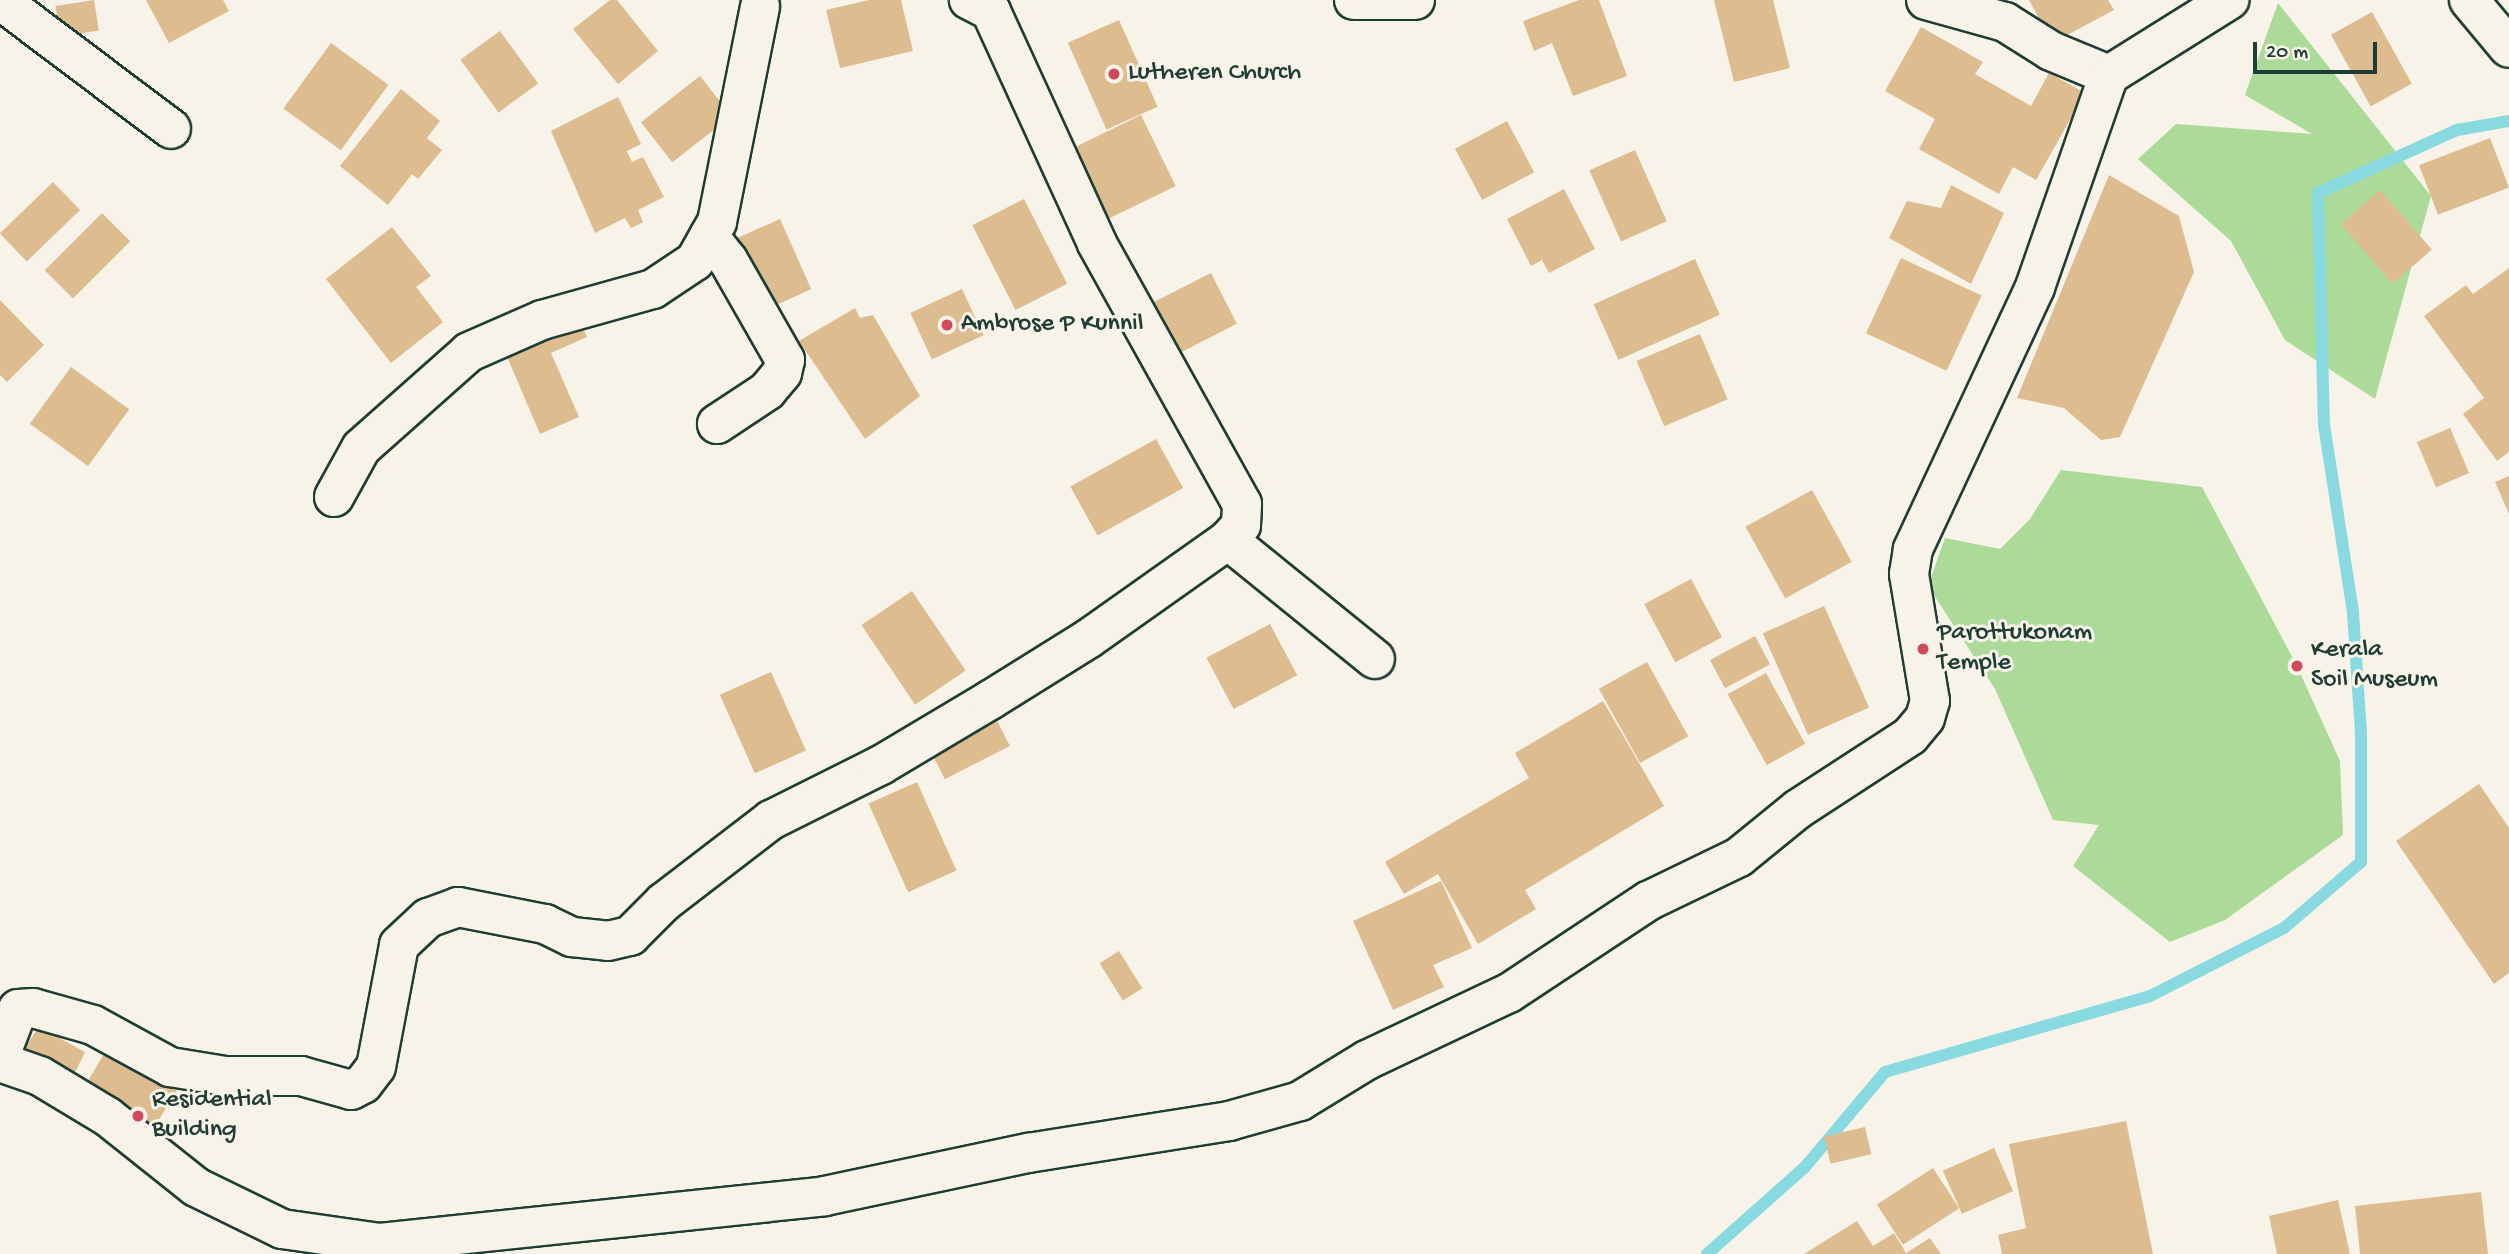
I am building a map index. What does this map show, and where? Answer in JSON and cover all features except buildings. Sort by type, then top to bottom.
[{"type":"street","points":[[0,0],[171,129]]},
{"type":"street","points":[[0,1056],[18,1009],[33,1009],[93,1025],[170,1067],[225,1076],[301,1076],[351,1090],[363,1084],[376,1067],[399,945],[428,918],[458,907],[545,923],[572,937],[608,941],[630,936],[663,902],[771,820],[881,765],[990,700],[1088,639],[1228,540],[1241,525],[1242,504],[1097,243],[991,11],[969,0]]},
{"type":"street","points":[[1354,0],[1415,0]]},
{"type":"street","points":[[1926,0],[2005,22],[2051,51],[2109,75]]},
{"type":"street","points":[[0,1062],[40,1076],[108,1116],[196,1186],[282,1229],[380,1244],[825,1196],[1028,1153],[1229,1121],[1300,1101],[1367,1060],[1509,993],[1648,901],[1739,857],[1798,808],[1910,736],[1925,718],[1929,679],[1909,574],[1913,549],[2035,287],[2109,75],[2229,0]]},
{"type":"street","points":[[2469,0],[2509,48]]},
{"type":"street","points":[[334,497],[360,448],[468,352],[541,320],[653,289],[688,268],[717,222],[768,2]]},
{"type":"street","points":[[709,236],[728,260],[785,360],[782,373],[767,391],[717,424]]},
{"type":"street","points":[[1228,540],[1375,660]]},
{"type":"green space","points":[[2278,3],[2431,196],[2375,399],[2285,340],[2231,241],[2138,159],[2176,124],[2312,134],[2245,95]]},
{"type":"green space","points":[[2061,470],[2202,487],[2297,666],[2340,761],[2343,835],[2225,920],[2170,942],[2073,866],[2099,825],[2053,820],[1995,689],[1928,586],[1945,538],[2000,549],[2030,519]]},
{"type":"waterway","points":[[1707,1254],[1805,1167],[1885,1072],[2150,996],[2284,928],[2361,862],[2361,733],[2353,612],[2324,425],[2318,193],[2457,130],[2509,121]]},
{"type":"place","name":"Lutheren Church","points":[[1114,74]]},
{"type":"place","name":"Ambrose P Kunnil","points":[[947,325]]},
{"type":"place","name":"Parottukonam Temple","points":[[1923,649]]},
{"type":"place","name":"Kerala Soil Museum","points":[[2297,666]]},
{"type":"place","name":"Residential Building","points":[[138,1116]]}]
